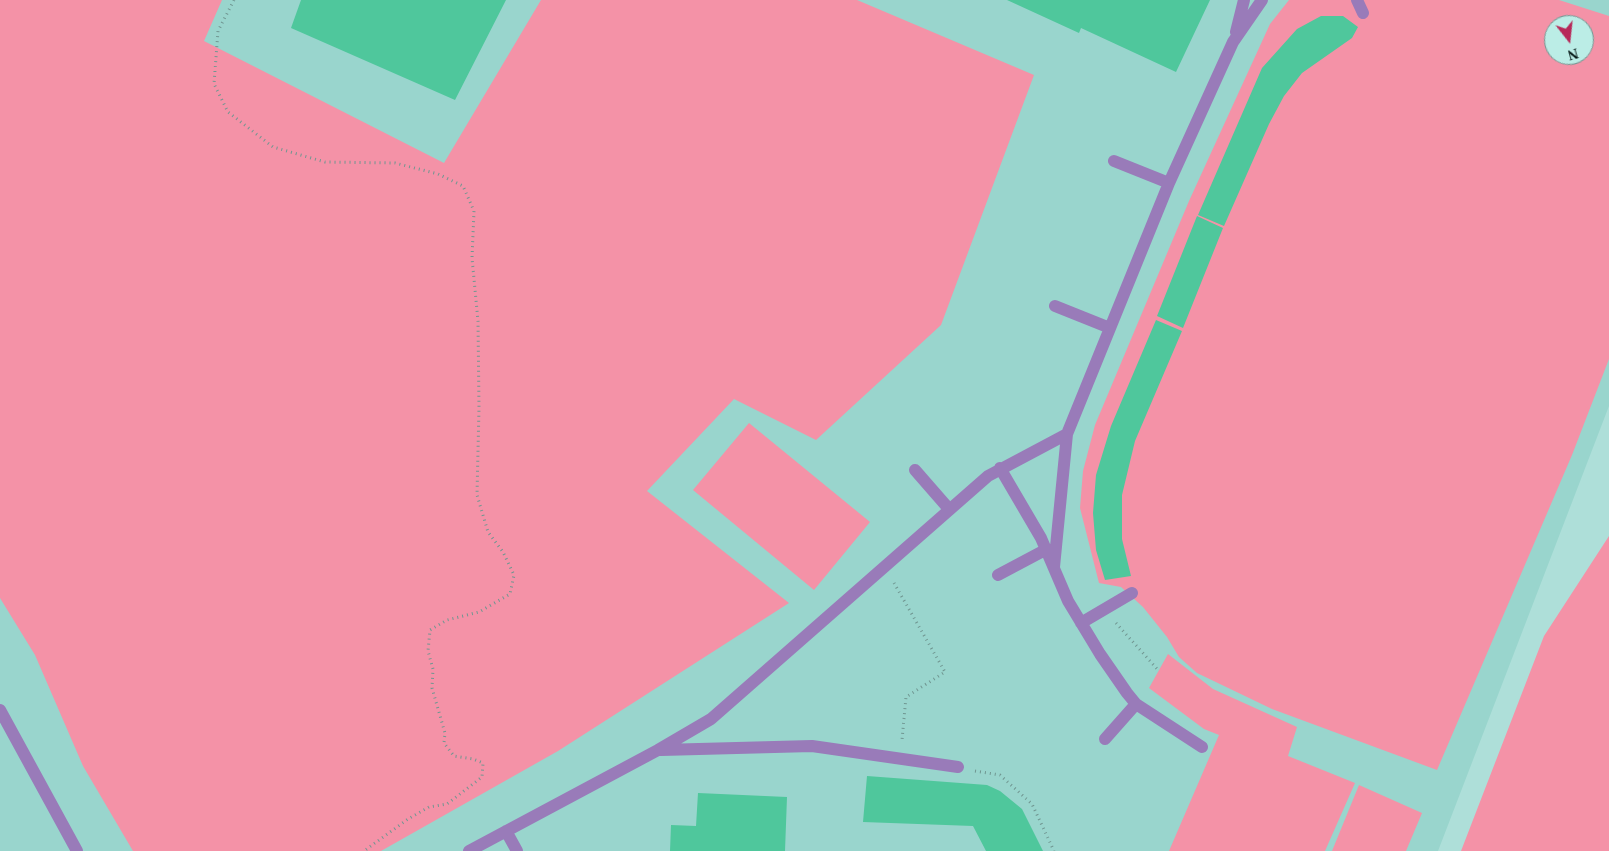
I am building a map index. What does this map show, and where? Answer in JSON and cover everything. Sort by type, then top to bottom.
[{"type":"lane","points":[[1054,566],[1067,434],[1169,183],[1233,42],[1244,0]]},
{"type":"lane","points":[[1233,42],[1262,0]]},
{"type":"lane","points":[[1357,0],[1364,13]]},
{"type":"lane","points":[[1114,161],[1169,183]]},
{"type":"lane","points":[[1054,306],[1110,328]]},
{"type":"lane","points":[[469,851],[658,750],[710,719],[949,509],[1000,468],[1067,434]]},
{"type":"lane","points":[[1000,468],[1046,549],[1068,601],[1081,624],[1136,704],[1202,747]]},
{"type":"lane","points":[[915,470],[949,509]]},
{"type":"lane","points":[[998,575],[1046,549]]},
{"type":"lane","points":[[1081,624],[1132,593]]},
{"type":"lane","points":[[1105,739],[1136,704]]},
{"type":"lane","points":[[0,710],[77,851]]},
{"type":"lane","points":[[658,750],[812,746],[958,767]]},
{"type":"lane","points":[[506,831],[517,851]]},
{"type":"path","points":[[234,0],[218,31],[214,84],[228,112],[274,147],[325,162],[395,163],[438,174],[463,186],[474,211],[472,258],[478,321],[480,408],[477,495],[488,532],[503,552],[514,575],[510,594],[479,612],[447,620],[430,630],[428,651],[433,669],[432,688],[445,734],[444,743],[454,756],[473,759],[483,764],[482,777],[447,804],[429,808],[408,819],[364,851]]},
{"type":"path","points":[[893,582],[945,672],[906,697],[900,758]]},
{"type":"path","points":[[1104,610],[1159,671]]},
{"type":"path","points":[[958,767],[1000,775],[1032,804],[1054,851]]},
{"type":"shaded area","points":[[0,0],[1609,0],[1609,406],[1438,851],[0,851]]},
{"type":"shaded area","points":[[0,0],[222,0],[204,41],[444,163],[541,0],[857,0],[1034,75],[941,325],[816,440],[734,399],[647,491],[789,603],[558,751],[381,851],[133,851],[83,766],[35,655],[0,598]]},
{"type":"shaded area","points":[[1289,0],[1559,0],[1609,16],[1609,359],[1572,455],[1437,770],[1272,709],[1197,673],[1179,657],[1167,637],[1143,607],[1121,587],[1099,583],[1080,508],[1083,471],[1095,425],[1189,201],[1270,24]]},
{"type":"shaded area","points":[[749,423],[870,522],[814,590],[693,490]]},
{"type":"shaded area","points":[[1609,536],[1609,851],[1461,851],[1544,636]]},
{"type":"shaded area","points":[[1168,654],[1213,689],[1297,727],[1288,756],[1355,783],[1325,851],[1169,851],[1219,735],[1204,729],[1149,688]]},
{"type":"shaded area","points":[[1359,785],[1422,813],[1406,851],[1332,851]]},
{"type":"building","points":[[301,0],[506,0],[455,100],[291,28]]},
{"type":"building","points":[[1007,0],[1210,0],[1176,72],[1081,28],[1079,33]]},
{"type":"building","points":[[1321,16],[1343,16],[1358,27],[1352,38],[1302,73],[1284,96],[1269,124],[1224,226],[1198,215],[1262,68],[1297,29]]},
{"type":"building","points":[[1197,216],[1223,228],[1183,328],[1157,316]]},
{"type":"building","points":[[1156,320],[1182,331],[1135,441],[1122,495],[1122,539],[1131,576],[1105,580],[1096,550],[1093,513],[1096,475],[1111,426]]},
{"type":"building","points":[[867,776],[987,785],[1000,791],[1022,809],[1043,851],[986,851],[973,826],[863,822]]},
{"type":"building","points":[[698,793],[787,797],[785,851],[670,851],[671,825],[696,826]]}]
